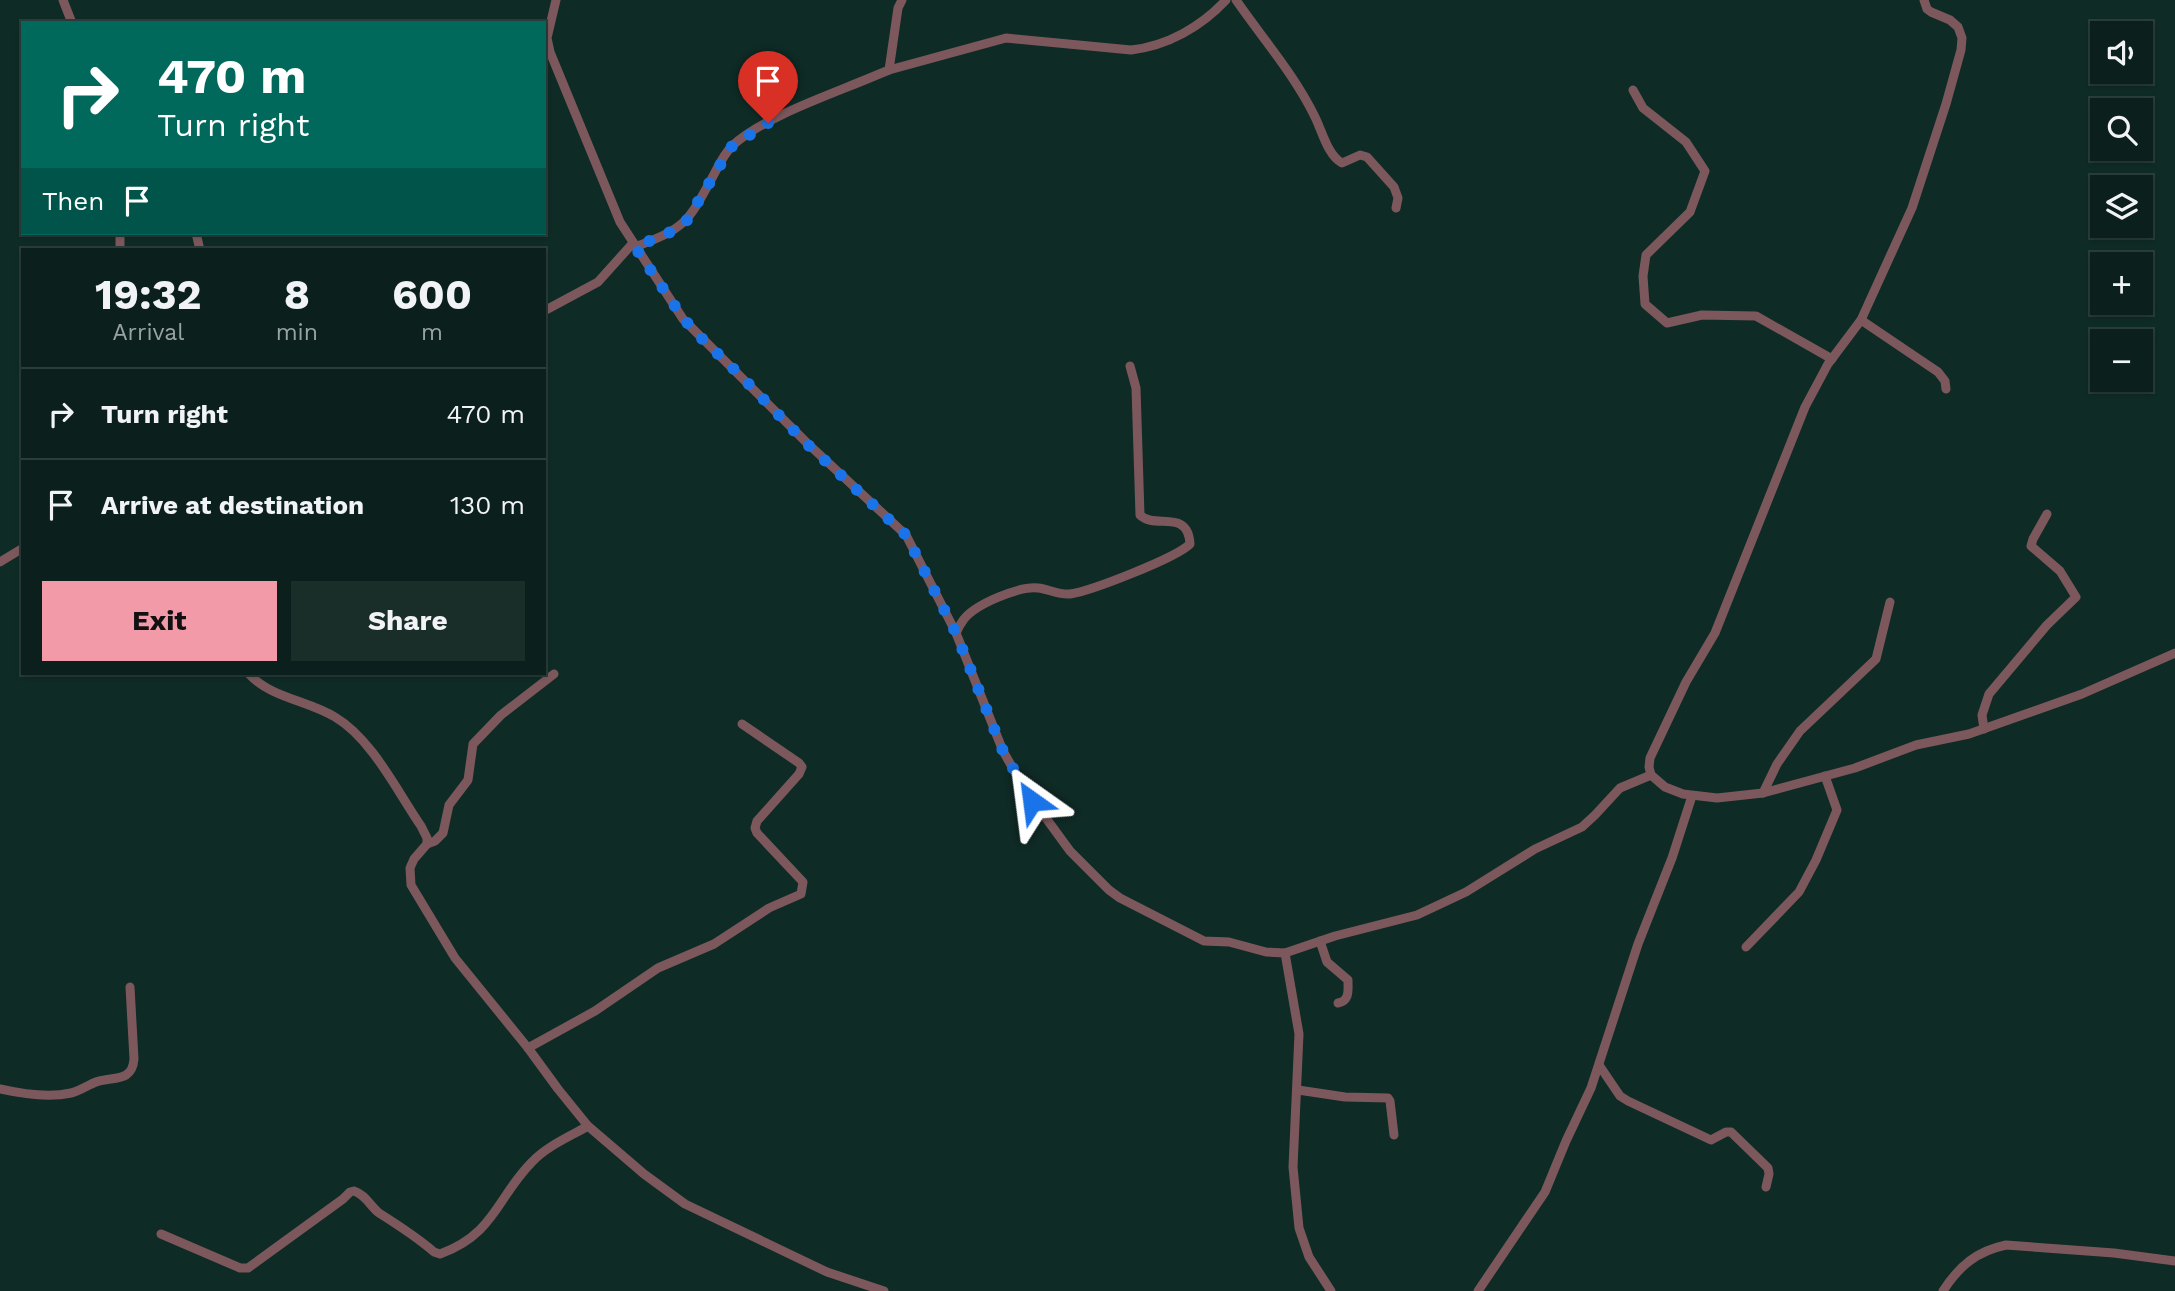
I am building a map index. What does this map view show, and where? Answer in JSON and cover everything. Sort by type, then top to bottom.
[{"type":"street","points":[[63,0],[71,21]]},
{"type":"street","points":[[556,0],[547,38],[550,52],[615,211],[634,245],[696,333],[806,443],[906,535],[956,633],[998,739],[1024,788],[1070,851],[1120,898],[1204,941],[1229,942],[1266,952],[1285,953],[1417,915],[1466,892],[1535,849],[1582,827],[1617,791],[1629,783],[1651,775]]},
{"type":"street","points":[[889,70],[898,8],[902,0]]},
{"type":"street","points":[[546,310],[598,282],[634,245],[673,231],[687,220],[723,158],[736,143],[768,123],[889,70],[1006,38],[1142,49],[1182,35],[1215,12],[1226,0]]},
{"type":"street","points":[[1236,0],[1291,75],[1333,155],[1342,163],[1360,155],[1367,157],[1394,187],[1398,198],[1396,208]]},
{"type":"street","points":[[1924,0],[1927,9],[1958,27],[1962,38],[1942,116],[1912,208],[1861,320],[1832,359],[1805,407],[1715,633],[1686,682],[1650,758],[1648,767],[1651,775],[1665,787],[1692,796],[1717,798],[1763,793],[1896,754],[1916,745],[1984,729],[2081,694],[2175,653]]},
{"type":"street","points":[[1633,90],[1643,108],[1686,142],[1705,172],[1690,212],[1646,256],[1643,276],[1645,303],[1667,323],[1702,315],[1756,316],[1832,359]]},
{"type":"street","points":[[1861,320],[1938,372],[1945,381],[1946,389]]},
{"type":"street","points":[[956,633],[971,612],[999,597],[1035,588],[1059,594],[1076,592],[1168,558],[1191,544],[1189,536],[1178,523],[1145,520],[1138,511],[1136,388],[1130,366]]},
{"type":"street","points":[[1984,729],[1982,715],[1989,694],[2047,625],[2076,597],[2060,571],[2031,547],[2047,514]]},
{"type":"street","points":[[0,562],[21,549]]},
{"type":"street","points":[[1763,793],[1777,764],[1800,731],[1876,659],[1890,602]]},
{"type":"street","points":[[426,844],[443,834],[449,805],[468,780],[473,744],[501,715],[554,674]]},
{"type":"street","points":[[250,675],[271,691],[316,707],[352,729],[367,745],[427,838],[410,868],[411,885],[454,958],[588,1126],[644,1174],[685,1204],[827,1272],[884,1291]]},
{"type":"street","points":[[528,1048],[595,1012],[658,968],[713,944],[769,908],[800,894],[803,882],[755,828],[757,821],[799,774],[802,767],[742,724]]},
{"type":"street","points":[[1746,947],[1795,898],[1816,860],[1836,810],[1825,776]]},
{"type":"street","points":[[1478,1291],[1545,1192],[1600,1065],[1638,944],[1672,858],[1692,796]]},
{"type":"street","points":[[1320,941],[1326,962],[1348,980],[1346,998],[1338,1003]]},
{"type":"street","points":[[1285,953],[1298,1021],[1298,1090],[1293,1118],[1293,1167],[1300,1228],[1309,1257],[1331,1291]]},
{"type":"street","points":[[0,1088],[46,1095],[71,1093],[130,1073],[134,1059],[130,987]]},
{"type":"street","points":[[1600,1065],[1620,1096],[1628,1101],[1711,1140],[1731,1132],[1768,1168],[1766,1187]]},
{"type":"street","points":[[1298,1090],[1345,1097],[1388,1098],[1394,1135]]},
{"type":"street","points":[[162,1234],[240,1268],[248,1268],[349,1192],[354,1191],[367,1199],[379,1212],[440,1254],[465,1241],[491,1220],[538,1156],[588,1126]]},
{"type":"street","points":[[1943,1291],[1962,1265],[1978,1254],[2006,1245],[2114,1252],[2175,1261]]},
{"type":"route","points":[[768,123],[731,147],[681,226],[635,247],[696,333],[806,443],[906,535],[956,633],[1003,751],[1032,801]]}]
